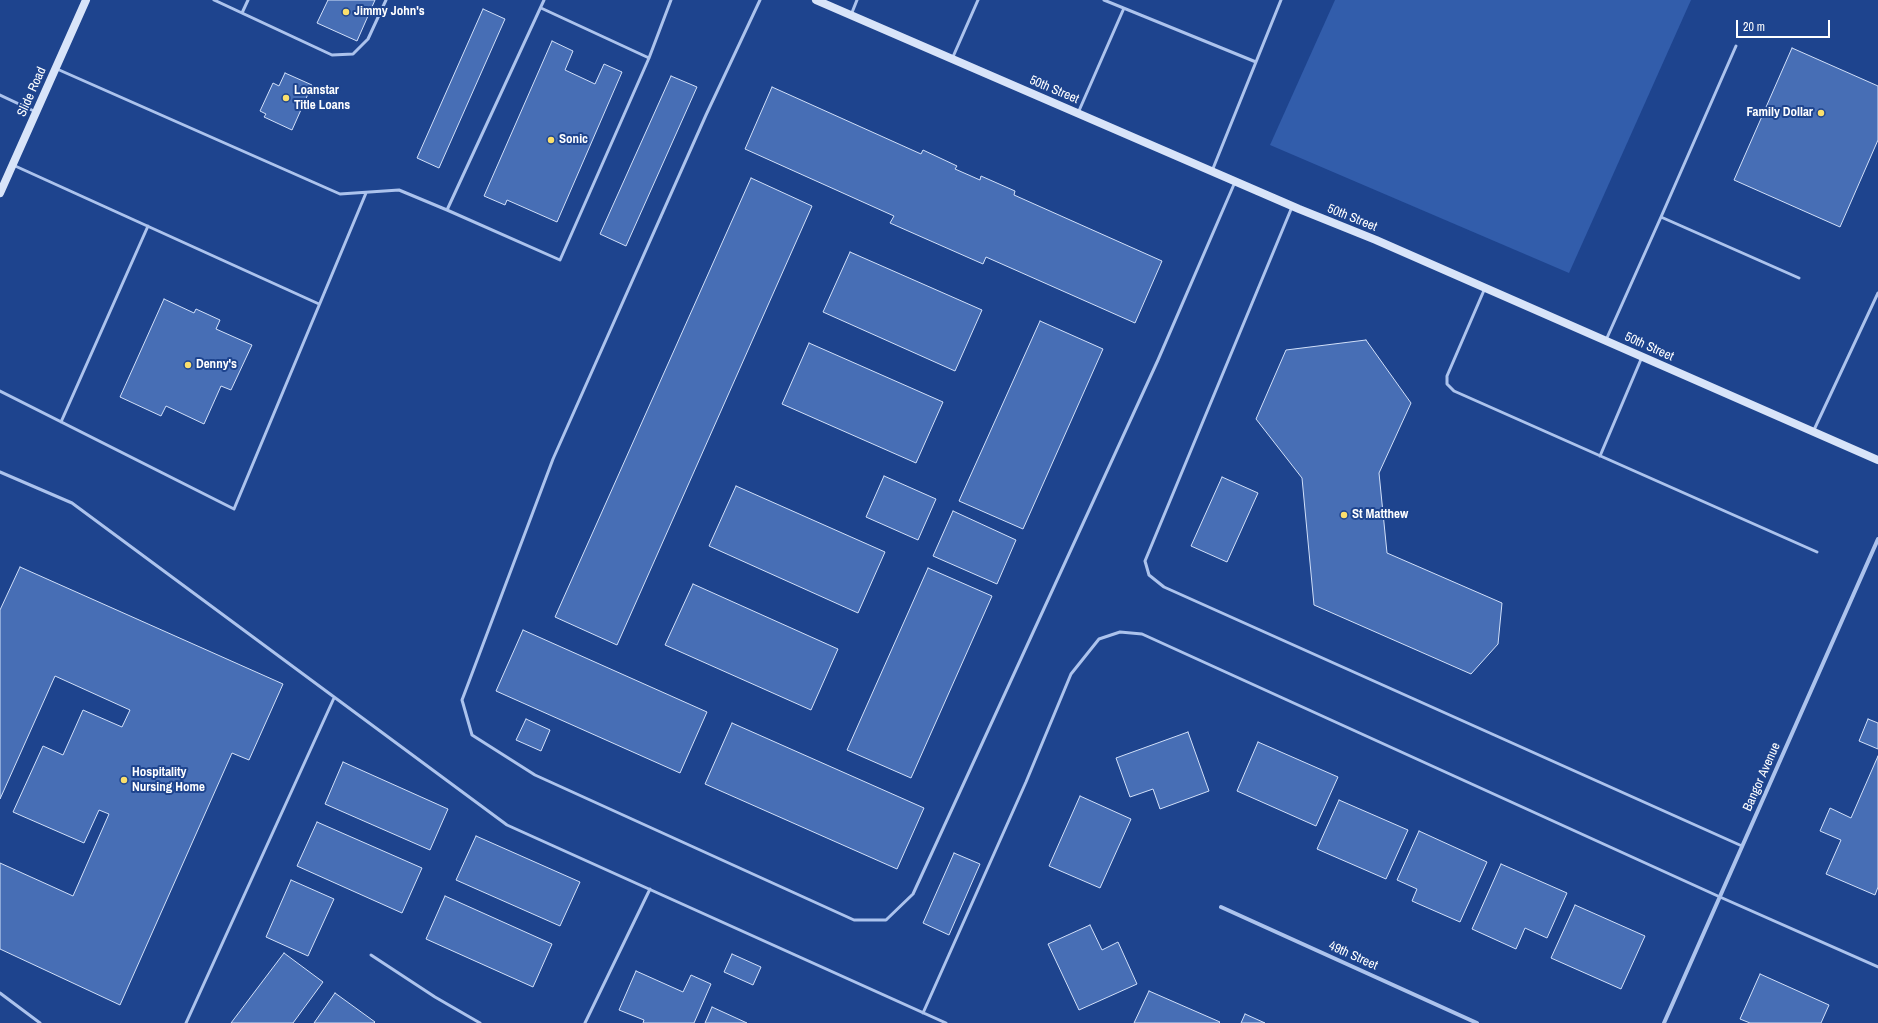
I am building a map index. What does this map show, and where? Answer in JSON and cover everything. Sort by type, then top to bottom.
[{"type":"main road","name":"Slide Road","points":[[0,193],[86,0]]},
{"type":"main road","name":"50th Street","points":[[816,0],[1485,288],[1878,460]]},
{"type":"street","name":"Bangor Avenue","points":[[1664,1023],[1878,539]]},
{"type":"street","name":"49th Street","points":[[1221,907],[1477,1023]]},
{"type":"lane","points":[[214,0],[332,55],[353,54],[368,39],[386,0]]},
{"type":"lane","points":[[242,13],[248,0]]},
{"type":"lane","points":[[447,210],[544,0]]},
{"type":"lane","points":[[56,68],[340,194],[399,190],[560,260],[649,58],[671,0]]},
{"type":"lane","points":[[760,0],[734,54],[553,459],[462,700],[472,735],[535,774],[854,920],[886,920],[913,894],[1158,360],[1235,181]]},
{"type":"lane","points":[[851,15],[857,0]]},
{"type":"lane","points":[[952,59],[978,0]]},
{"type":"lane","points":[[1104,0],[1256,62]]},
{"type":"lane","points":[[1212,171],[1281,0]]},
{"type":"lane","points":[[541,8],[649,58]]},
{"type":"lane","points":[[1078,113],[1124,8]]},
{"type":"lane","points":[[1606,341],[1736,46]]},
{"type":"lane","points":[[0,95],[36,112]]},
{"type":"lane","points":[[13,165],[319,304]]},
{"type":"lane","points":[[0,391],[234,509],[366,193]]},
{"type":"lane","points":[[1293,206],[1145,561],[1149,575],[1164,587],[1742,846]]},
{"type":"lane","points":[[1661,217],[1799,278]]},
{"type":"lane","points":[[61,422],[148,226]]},
{"type":"lane","points":[[1485,288],[1447,376],[1447,384],[1454,391],[1817,552]]},
{"type":"lane","points":[[1813,432],[1878,293]]},
{"type":"lane","points":[[1600,456],[1642,357]]},
{"type":"lane","points":[[0,472],[72,503],[507,825],[946,1023]]},
{"type":"lane","points":[[923,1013],[1026,782],[1071,674],[1099,639],[1120,632],[1142,634],[1720,897],[1878,967]]},
{"type":"lane","points":[[186,1023],[334,698]]},
{"type":"lane","points":[[585,1023],[587,1022],[650,889]]},
{"type":"lane","points":[[371,955],[435,997],[480,1023]]},
{"type":"lane","points":[[0,993],[40,1023]]},
{"type":"shaded area","points":[[1335,0],[1691,0],[1569,273],[1270,145]]},
{"type":"building","name":"Jimmy John's","points":[[328,0],[375,0],[357,41],[317,23]]},
{"type":"building","points":[[483,9],[505,19],[439,168],[417,158]]},
{"type":"building","name":"Sonic","points":[[552,41],[573,51],[565,70],[595,84],[604,64],[622,72],[557,222],[507,200],[505,205],[484,196]]},
{"type":"building","name":"Family Dollar","points":[[1792,48],[1878,86],[1878,140],[1840,227],[1734,180]]},
{"type":"building","name":"Loanstar Title Loans","points":[[285,73],[312,85],[292,130],[264,117],[266,114],[260,111],[273,83],[279,86]]},
{"type":"building","points":[[671,76],[697,87],[626,246],[600,234]]},
{"type":"building","points":[[772,87],[921,154],[923,150],[957,166],[955,169],[980,180],[981,176],[1015,191],[1014,195],[1162,261],[1135,323],[986,257],[983,264],[890,223],[894,216],[745,149]]},
{"type":"building","points":[[751,178],[812,206],[617,645],[555,617]]},
{"type":"building","points":[[850,252],[982,310],[955,371],[823,312]]},
{"type":"building","name":"Denny's","points":[[164,299],[194,313],[196,309],[220,320],[216,329],[252,345],[231,390],[221,386],[204,424],[166,406],[161,416],[120,397]]},
{"type":"building","points":[[1040,321],[1103,349],[1023,529],[959,501]]},
{"type":"building","name":"St Matthew","points":[[1366,340],[1411,403],[1379,473],[1387,553],[1502,603],[1498,644],[1471,674],[1314,605],[1302,478],[1256,419],[1286,350]]},
{"type":"building","points":[[809,343],[943,402],[916,463],[782,404]]},
{"type":"building","points":[[884,476],[936,499],[918,540],[866,517]]},
{"type":"building","points":[[1222,477],[1258,493],[1227,562],[1191,546]]},
{"type":"building","points":[[736,486],[885,552],[858,613],[709,546]]},
{"type":"building","points":[[953,511],[1016,540],[997,584],[933,556]]},
{"type":"building","name":"Hospitality Nursing Home","points":[[20,567],[283,684],[249,760],[232,753],[120,1005],[0,949],[0,863],[73,896],[109,814],[99,810],[84,843],[13,812],[43,746],[63,755],[83,710],[122,727],[130,710],[55,676],[0,799],[0,610]]},
{"type":"building","points":[[928,568],[992,596],[911,778],[847,750]]},
{"type":"building","points":[[693,584],[838,649],[811,710],[665,645]]},
{"type":"building","points":[[523,630],[707,712],[680,773],[496,691]]},
{"type":"building","points":[[526,719],[550,730],[541,751],[516,740]]},
{"type":"building","points":[[1868,719],[1878,723],[1878,749],[1859,741]]},
{"type":"building","points":[[732,723],[924,808],[897,869],[705,784]]},
{"type":"building","points":[[1188,732],[1209,791],[1160,809],[1153,789],[1130,797],[1116,758]]},
{"type":"building","points":[[1258,742],[1338,777],[1316,826],[1237,791]]},
{"type":"building","points":[[1878,756],[1878,887],[1875,895],[1826,874],[1841,840],[1820,831],[1830,808],[1851,818]]},
{"type":"building","points":[[343,762],[448,809],[430,850],[325,804]]},
{"type":"building","points":[[1080,796],[1131,819],[1100,888],[1049,866]]},
{"type":"building","points":[[1339,800],[1408,830],[1386,879],[1317,849]]},
{"type":"building","points":[[317,822],[422,868],[402,913],[297,866]]},
{"type":"building","points":[[1419,831],[1487,862],[1460,922],[1412,901],[1417,889],[1397,880]]},
{"type":"building","points":[[476,836],[580,882],[560,926],[456,880]]},
{"type":"building","points":[[954,853],[980,864],[949,935],[923,923]]},
{"type":"building","points":[[1501,864],[1567,893],[1547,938],[1525,928],[1516,949],[1472,929]]},
{"type":"building","points":[[291,880],[334,899],[308,956],[266,937]]},
{"type":"building","points":[[445,896],[552,944],[533,987],[426,939]]},
{"type":"building","points":[[1575,905],[1645,936],[1621,989],[1551,958]]},
{"type":"building","points":[[1090,925],[1102,950],[1118,942],[1137,984],[1079,1010],[1048,944]]},
{"type":"building","points":[[284,953],[323,982],[293,1023],[231,1023]]},
{"type":"building","points":[[732,954],[761,967],[753,985],[724,972]]},
{"type":"building","points":[[636,971],[683,992],[691,975],[711,984],[694,1023],[643,1023],[644,1020],[619,1010]]},
{"type":"building","points":[[1760,974],[1829,1005],[1821,1023],[1750,1023],[1740,1019]]},
{"type":"building","points":[[1149,991],[1220,1022],[1134,1023]]},
{"type":"building","points":[[335,993],[375,1022],[314,1023]]},
{"type":"building","points":[[712,1007],[747,1023],[705,1023]]},
{"type":"building","points":[[1245,1014],[1265,1023],[1241,1023]]},
{"type":"place","name":"Jimmy John's","points":[[346,12]]},
{"type":"place","name":"Loanstar Title Loans","points":[[286,98]]},
{"type":"place","name":"Family Dollar","points":[[1821,113]]},
{"type":"place","name":"Sonic","points":[[551,140]]},
{"type":"place","name":"Denny's","points":[[188,365]]},
{"type":"place","name":"St Matthew","points":[[1344,515]]},
{"type":"place","name":"Hospitality Nursing Home","points":[[124,780]]}]
